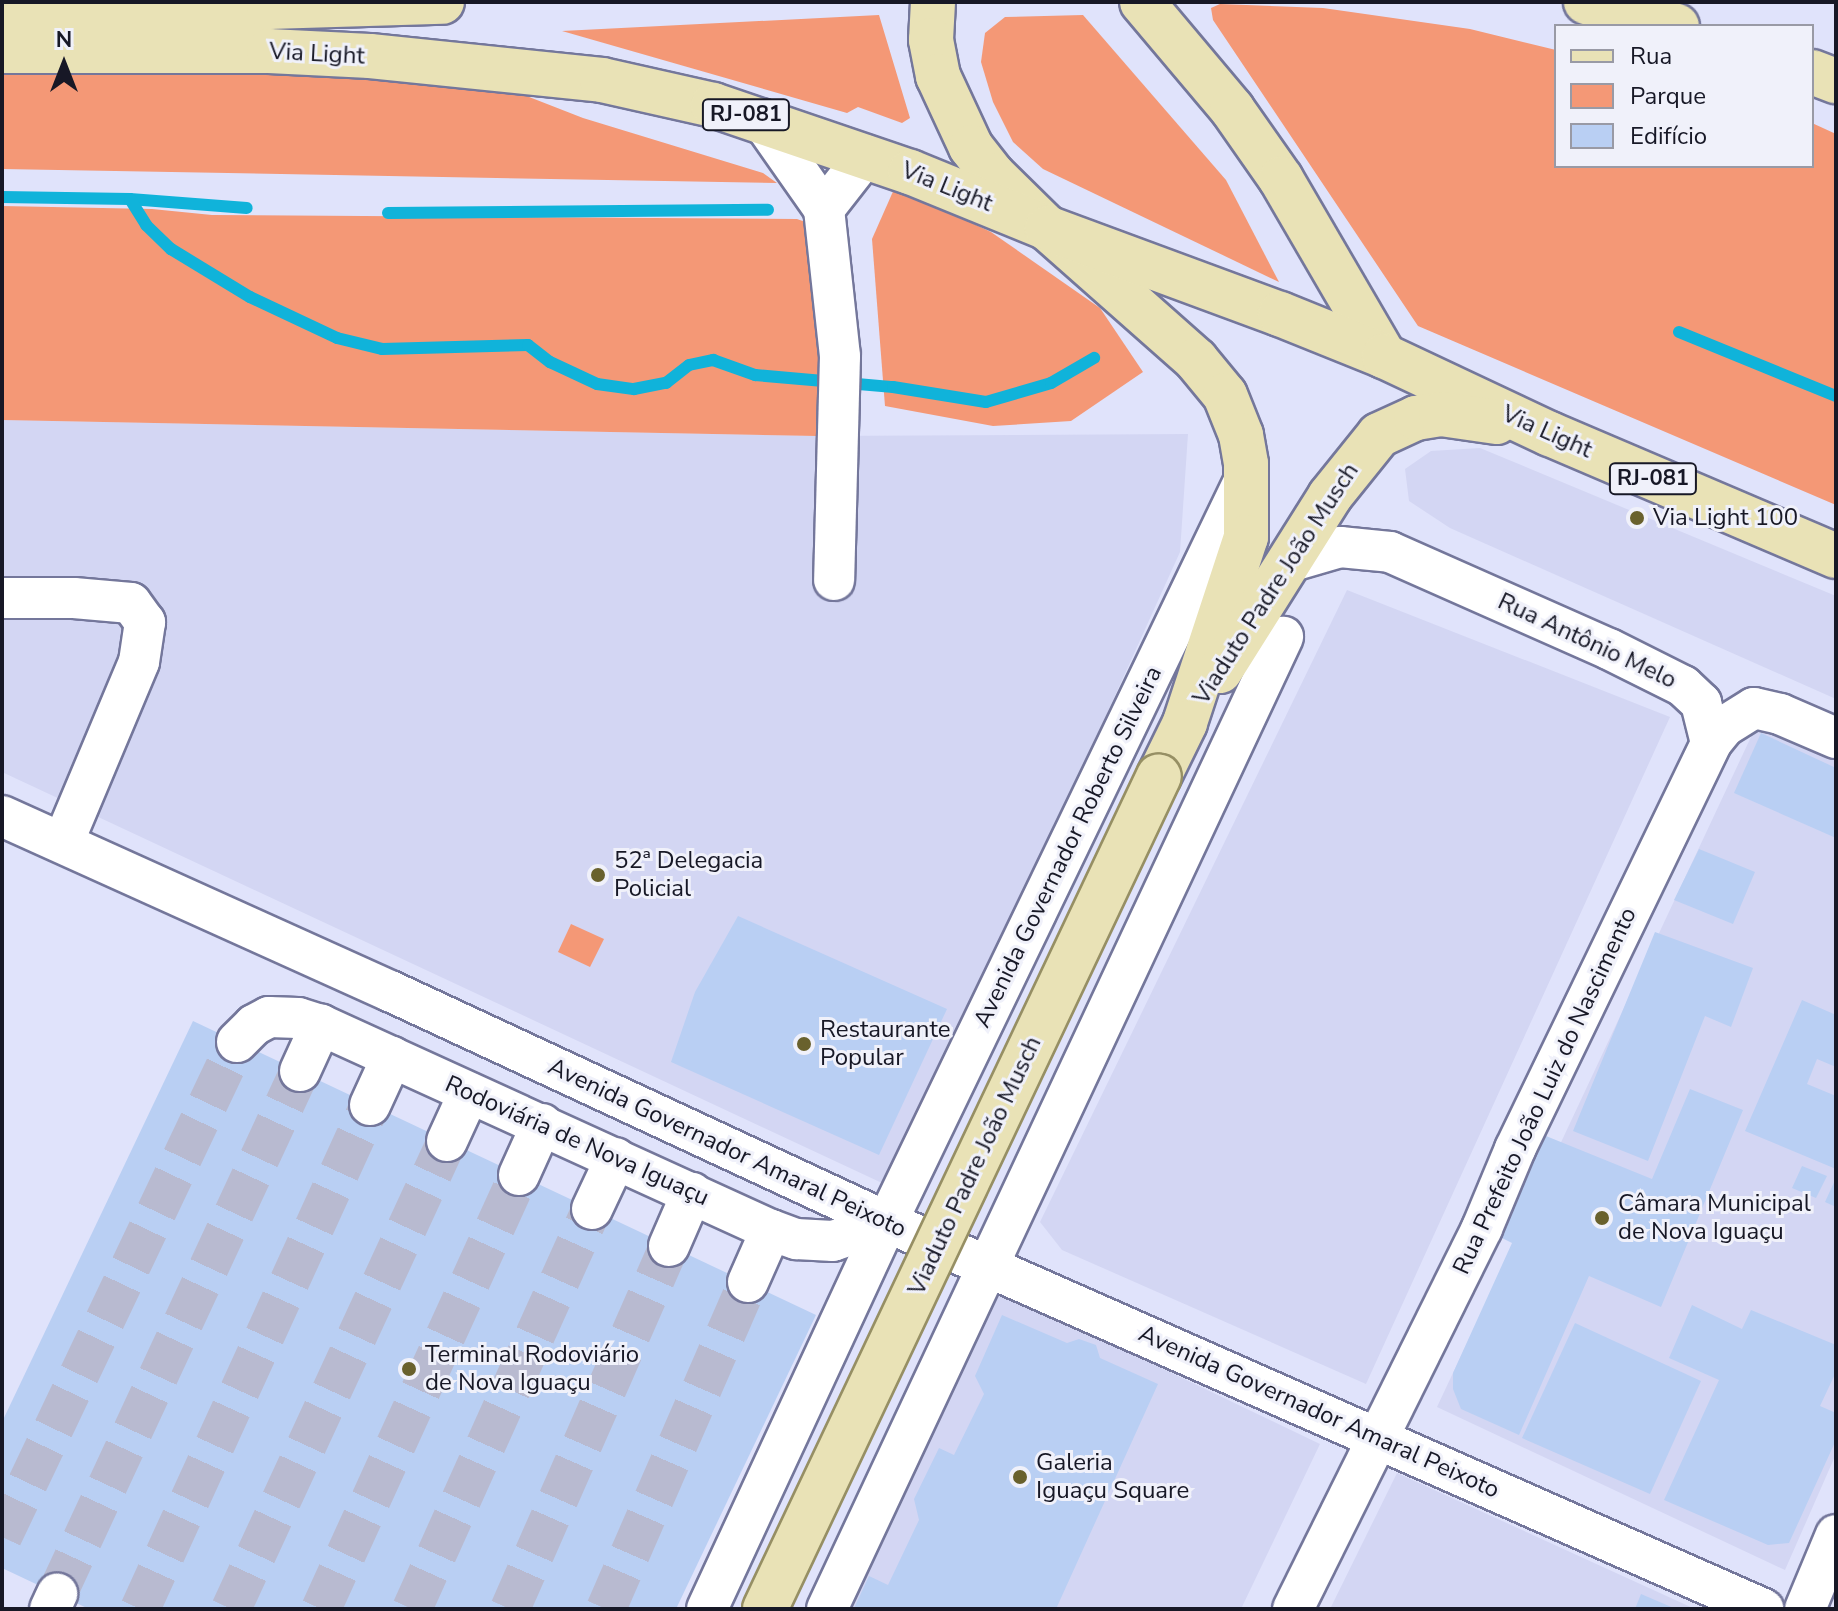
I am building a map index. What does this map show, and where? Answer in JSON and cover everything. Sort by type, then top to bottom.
[{"type":"main road","name":"Via Light","points":[[2,7],[269,7],[442,2]]},
{"type":"main road","points":[[933,2],[932,54],[950,108],[971,147],[993,175],[1047,228],[1213,378],[1237,424],[1246,477]]},
{"type":"main road","points":[[1142,2],[1232,109],[1281,179],[1384,356]]},
{"type":"main road","points":[[1586,2],[1669,24]]},
{"type":"main road","name":"Via Light","points":[[2,51],[269,51],[431,61],[617,82],[674,94],[761,119],[866,155],[1047,228],[1384,356],[1550,434],[1836,556]]},
{"type":"main road","points":[[1814,73],[1836,81]]},
{"type":"main road","name":"Viaduto Padre João Musch","points":[[765,1609],[1185,723],[1292,561],[1343,477],[1370,444],[1389,427],[1441,414],[1469,416],[1550,434]]},
{"type":"main road","name":"Viaduto Padre João Musch","points":[[1185,723],[1237,569],[1247,521],[1246,477]]},
{"type":"street","points":[[761,119],[824,209],[840,356],[834,580]]},
{"type":"street","points":[[824,209],[866,155]]},
{"type":"street","name":"Avenida Governador Roberto Silveira","points":[[707,1609],[887,1222],[1246,477]]},
{"type":"street","name":"Rua Antônio Melo","points":[[1292,561],[1340,547],[1390,552],[1609,649],[1683,686],[1701,703],[1711,743]]},
{"type":"street","points":[[2,598],[74,598],[131,603],[145,622],[139,662],[63,843]]},
{"type":"street","points":[[827,1609],[1283,637]]},
{"type":"street","points":[[1711,743],[1725,726],[1754,708],[1780,714],[1836,738]]},
{"type":"street","name":"Rua Prefeito João Luiz do Nascimento","points":[[1293,1609],[1482,1228],[1515,1149],[1711,743]]},
{"type":"street","name":"Avenida Governador Amaral Peixoto","points":[[2,816],[390,991],[887,1222],[1378,1437],[1696,1595],[1763,1609]]},
{"type":"street","name":"Rodoviária de Nova Iguaçu","points":[[237,1042],[254,1025],[269,1017],[298,1018],[321,1025],[796,1239],[833,1241],[887,1222]]},
{"type":"street","points":[[300,1071],[321,1025]]},
{"type":"street","points":[[370,1105],[392,1057]]},
{"type":"street","points":[[447,1141],[469,1093]]},
{"type":"street","points":[[519,1175],[542,1124]]},
{"type":"street","points":[[592,1209],[616,1158]]},
{"type":"street","points":[[669,1246],[692,1193]]},
{"type":"street","points":[[748,1282],[771,1230]]},
{"type":"street","points":[[1805,1609],[1836,1535]]},
{"type":"shaded area","points":[[2,420],[817,436],[1188,434],[1180,552],[1070,795],[882,1183],[2,772]]},
{"type":"shaded area","points":[[1480,448],[1836,596],[1836,699],[1450,528],[1409,501],[1405,469],[1431,451]]},
{"type":"shaded area","points":[[1347,590],[1670,717],[1366,1384],[1062,1250],[1040,1222]]},
{"type":"shaded area","points":[[1757,724],[1836,759],[1836,1454],[1785,1570],[1437,1407]]},
{"type":"shaded area","points":[[988,1285],[1320,1444],[1241,1609],[845,1609]]},
{"type":"shaded area","points":[[1397,1473],[1695,1609],[1330,1609]]},
{"type":"green space","points":[[1220,4],[1323,8],[1470,29],[1554,50],[1554,168],[1814,168],[1814,124],[1836,134],[1836,505],[1418,326],[1213,20],[1211,8]]},
{"type":"green space","points":[[879,15],[910,118],[902,123],[858,107],[847,113],[562,31]]},
{"type":"green space","points":[[1083,15],[1226,180],[1279,282],[1043,169],[1013,142],[993,102],[981,62],[985,33],[1005,17]]},
{"type":"green space","points":[[2,68],[334,74],[496,84],[583,118],[763,173],[777,183],[2,169]]},
{"type":"green space","points":[[895,187],[991,232],[1100,308],[1143,372],[1071,421],[993,426],[885,406],[872,239]]},
{"type":"green space","points":[[2,206],[152,209],[212,215],[797,219],[811,224],[823,343],[817,436],[2,420]]},
{"type":"green space","points":[[571,924],[604,939],[590,967],[558,952]]},
{"type":"building","points":[[1761,733],[1836,768],[1836,838],[1734,793]]},
{"type":"building","points":[[1699,849],[1755,872],[1733,924],[1674,900]]},
{"type":"building","name":"Restaurante Popular","points":[[738,916],[947,1009],[879,1155],[671,1062],[695,992]]},
{"type":"building","points":[[1655,932],[1753,968],[1731,1027],[1705,1016],[1648,1161],[1573,1131]]},
{"type":"building","points":[[1802,1000],[1836,1015],[1836,1067],[1817,1059],[1807,1084],[1836,1096],[1836,1169],[1745,1131]]},
{"type":"building","name":"Terminal Rodoviário de Nova Iguaçu","points":[[193,1021],[816,1315],[676,1609],[89,1609],[2,1568],[2,1422]]},
{"type":"building","points":[[1690,1089],[1743,1110],[1661,1307],[1589,1276],[1519,1435],[1461,1409],[1453,1389],[1453,1373],[1512,1243],[1498,1236],[1546,1136],[1652,1179]]},
{"type":"building","points":[[1802,1166],[1827,1176],[1816,1198],[1792,1188]]},
{"type":"building","points":[[1836,1178],[1836,1207],[1825,1202]]},
{"type":"building","points":[[1692,1305],[1742,1329],[1751,1310],[1836,1345],[1836,1372],[1820,1406],[1836,1413],[1836,1440],[1789,1543],[1768,1545],[1664,1500],[1719,1380],[1669,1358]]},
{"type":"building","name":"Galeria Iguaçu Square","points":[[1002,1315],[1067,1343],[1079,1339],[1096,1345],[1100,1358],[1158,1384],[1056,1609],[854,1608],[869,1576],[888,1585],[919,1520],[914,1499],[939,1448],[954,1455],[984,1394],[975,1376]]},
{"type":"building","points":[[1575,1323],[1701,1381],[1650,1494],[1522,1438]]},
{"type":"building","points":[[1641,1594],[1676,1609],[1635,1609]]},
{"type":"waterway","points":[[2,197],[130,199],[247,208]]},
{"type":"waterway","points":[[130,199],[146,225],[171,249],[250,297],[337,338],[382,349],[528,345],[550,362],[597,384],[634,389],[666,383],[689,365],[713,360],[755,375],[893,387],[986,402],[1051,383],[1094,358]]},
{"type":"waterway","points":[[388,213],[768,210]]},
{"type":"waterway","points":[[1679,332],[1836,396]]},
{"type":"tunnel","points":[[2,1537],[237,1042]]},
{"type":"tunnel","points":[[57,1594],[300,1071]]},
{"type":"tunnel","points":[[140,1609],[370,1105]]},
{"type":"tunnel","points":[[231,1609],[447,1141]]},
{"type":"tunnel","points":[[321,1609],[519,1175]]},
{"type":"tunnel","points":[[412,1609],[592,1209]]},
{"type":"tunnel","points":[[510,1609],[669,1246]]},
{"type":"tunnel","points":[[606,1609],[748,1282]]},
{"type":"place","name":"Via Light 100","points":[[1637,518]]},
{"type":"place","name":"52ª Delegacia Policial","points":[[598,875]]},
{"type":"place","name":"Restaurante Popular","points":[[804,1044]]},
{"type":"place","name":"Câmara Municipal de Nova Iguaçu","points":[[1602,1218]]},
{"type":"place","name":"Terminal Rodoviário de Nova Iguaçu","points":[[409,1369]]},
{"type":"place","name":"Galeria Iguaçu Square","points":[[1020,1477]]}]
